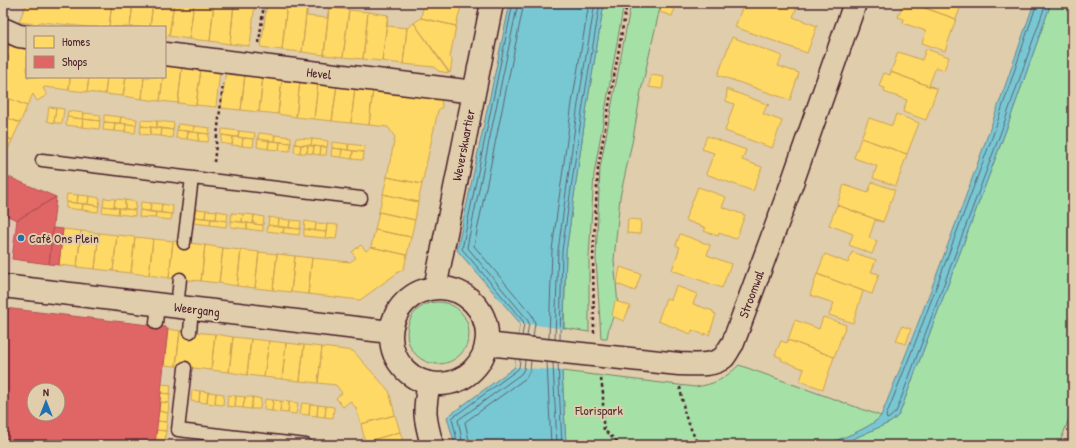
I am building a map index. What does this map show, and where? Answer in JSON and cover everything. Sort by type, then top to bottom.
[{"type":"street","name":"Weverskwartier","points":[[435,288],[492,3]]},
{"type":"street","name":"Stroomwal","points":[[486,344],[679,364],[701,364],[713,362],[723,357],[733,343],[856,3]]},
{"type":"street","points":[[3,29],[19,36],[26,37]]},
{"type":"street","name":"Hevel","points":[[166,54],[474,92]]},
{"type":"street","name":"Weergang","points":[[3,286],[171,311],[390,332]]},
{"type":"street","points":[[435,288],[450,289],[462,294],[472,302],[480,311],[484,321],[486,328],[486,344],[482,359],[475,369],[464,377],[447,383],[428,384],[416,378],[404,368],[396,358],[390,332],[395,316],[405,301],[420,292],[435,288]]},
{"type":"street","points":[[428,384],[424,408],[432,445]]},
{"type":"lane","points":[[42,160],[361,198]]},
{"type":"lane","points":[[184,243],[192,178]]},
{"type":"lane","points":[[180,279],[171,311],[190,332]]},
{"type":"lane","points":[[185,368],[178,430],[306,445]]},
{"type":"path","points":[[256,65],[264,3]]},
{"type":"path","points":[[621,445],[604,430],[603,393],[592,354],[594,339],[593,257],[598,168],[627,3]]},
{"type":"path","points":[[211,180],[226,61]]},
{"type":"path","points":[[679,364],[685,415],[698,445]]},
{"type":"shaded area","points":[[3,175],[56,197],[49,264],[12,259],[3,313]]},
{"type":"green space","points":[[604,3],[624,3],[594,174],[589,257],[589,332],[564,328],[566,252],[587,105]]},
{"type":"green space","points":[[631,3],[661,3],[641,91],[633,138],[620,197],[614,260],[618,306],[609,327],[607,338],[601,338],[596,258],[600,168]]},
{"type":"green space","points":[[1051,3],[1073,3],[1073,408],[1059,445],[839,445],[891,422],[899,415],[1006,130]]},
{"type":"green space","points":[[438,302],[455,307],[460,311],[464,316],[469,333],[464,350],[460,355],[455,359],[438,364],[421,359],[416,355],[412,350],[407,333],[412,316],[416,311],[421,307]]},
{"type":"green space","name":"Florispark","points":[[739,365],[881,416],[870,425],[846,437],[824,445],[566,445],[562,371],[695,387],[719,380]]},
{"type":"water","points":[[510,3],[604,3],[587,105],[566,252],[562,371],[566,445],[455,445],[447,417],[515,367],[520,323],[457,250]]},
{"type":"water","points":[[1034,3],[1051,3],[1006,130],[899,415],[891,422],[839,445],[824,445],[846,437],[870,425],[881,416],[922,314],[998,107]]},
{"type":"pier","points":[[520,323],[566,329],[564,371],[515,367]]},
{"type":"building: Homes","points":[[31,3],[112,3],[109,26],[79,26],[41,22],[36,24],[19,22],[25,7]]},
{"type":"building: Homes","points":[[112,3],[133,3],[130,26],[109,26]]},
{"type":"building: Homes","points":[[133,3],[153,3],[150,26],[130,26]]},
{"type":"building: Homes","points":[[153,3],[174,3],[169,36],[166,36],[166,26],[150,26]]},
{"type":"building: Homes","points":[[174,3],[194,3],[189,39],[169,36]]},
{"type":"building: Homes","points":[[194,3],[214,3],[210,41],[189,39]]},
{"type":"building: Homes","points":[[214,3],[234,3],[230,44],[210,41]]},
{"type":"building: Homes","points":[[234,3],[255,3],[250,46],[230,44]]},
{"type":"building: Homes","points":[[267,3],[287,3],[282,50],[261,47]]},
{"type":"building: Homes","points":[[287,3],[307,5],[302,52],[282,50]]},
{"type":"building: Homes","points":[[424,3],[446,3],[461,6],[456,26],[421,18]]},
{"type":"building: Homes","points":[[661,3],[677,3],[672,16],[660,12]]},
{"type":"building: Homes","points":[[744,3],[785,3],[797,7],[793,17],[817,26],[807,53],[735,27]]},
{"type":"building: Homes","points":[[903,3],[909,6],[911,3],[956,19],[945,51],[922,43],[926,31],[903,23],[904,19],[898,17]]},
{"type":"building: Homes","points":[[911,3],[962,3],[956,19]]},
{"type":"building: Homes","points":[[307,5],[307,16],[327,18],[329,8],[324,55],[302,52]]},
{"type":"building: Homes","points":[[329,8],[349,10],[343,57],[324,55]]},
{"type":"building: Homes","points":[[349,10],[368,12],[363,59],[343,57]]},
{"type":"building: Homes","points":[[368,12],[388,15],[382,61],[363,59]]},
{"type":"building: Homes","points":[[388,15],[387,26],[407,28],[403,64],[382,61]]},
{"type":"building: Homes","points":[[421,18],[456,26],[450,57],[452,61],[450,73],[414,23]]},
{"type":"building: Homes","points":[[414,23],[449,73],[438,71],[435,67],[403,64],[407,28]]},
{"type":"building: Homes","points":[[732,37],[782,56],[778,66],[799,73],[790,100],[718,75]]},
{"type":"building: Homes","points":[[10,43],[20,45],[23,49],[26,49],[26,78],[70,78],[69,90],[45,87],[43,88],[47,95],[37,101],[33,94],[27,106],[3,96],[3,70],[9,57],[6,53]]},
{"type":"building: Homes","points":[[926,49],[949,57],[944,70],[936,67],[929,85],[937,89],[891,72],[898,52],[922,60]]},
{"type":"building: Homes","points":[[166,65],[182,67],[178,103],[160,101],[163,78],[166,78]]},
{"type":"building: Homes","points":[[182,67],[201,69],[196,105],[178,103]]},
{"type":"building: Homes","points":[[201,69],[220,71],[216,107],[196,105]]},
{"type":"building: Homes","points":[[226,72],[245,74],[241,110],[221,108]]},
{"type":"building: Homes","points":[[891,72],[937,89],[926,120],[903,112],[907,100],[884,92],[885,88],[879,86],[884,73],[890,75]]},
{"type":"building: Homes","points":[[245,74],[263,77],[259,112],[241,110]]},
{"type":"building: Homes","points":[[651,75],[664,77],[662,89],[649,87]]},
{"type":"building: Homes","points":[[263,77],[282,79],[278,114],[259,112]]},
{"type":"building: Homes","points":[[70,78],[89,78],[87,92],[69,90]]},
{"type":"building: Homes","points":[[89,78],[107,78],[105,94],[87,92]]},
{"type":"building: Homes","points":[[107,78],[126,78],[123,96],[105,94]]},
{"type":"building: Homes","points":[[126,78],[144,78],[142,99],[123,96]]},
{"type":"building: Homes","points":[[144,78],[163,78],[160,101],[142,99]]},
{"type":"building: Homes","points":[[282,79],[300,81],[296,117],[278,114]]},
{"type":"building: Homes","points":[[300,81],[318,83],[314,119],[296,117]]},
{"type":"building: Homes","points":[[318,83],[337,85],[332,121],[314,119]]},
{"type":"building: Homes","points":[[337,85],[355,87],[351,123],[332,121]]},
{"type":"building: Homes","points":[[355,87],[373,89],[369,125],[351,123]]},
{"type":"building: Homes","points":[[373,89],[441,97],[442,107],[438,110],[422,184],[387,177],[395,137],[388,127],[369,125]]},
{"type":"building: Homes","points":[[726,89],[769,105],[767,105],[763,114],[782,121],[772,148],[725,131],[734,104],[726,101]]},
{"type":"building: Homes","points":[[3,96],[27,106],[20,123],[3,116]]},
{"type":"building: Homes","points":[[49,107],[56,108],[54,123],[47,121]]},
{"type":"building: Homes","points":[[56,108],[64,109],[62,123],[54,123]]},
{"type":"building: Homes","points":[[68,111],[84,113],[83,119],[67,117]]},
{"type":"building: Homes","points":[[84,113],[100,115],[100,121],[83,119]]},
{"type":"building: Homes","points":[[896,114],[919,123],[907,154],[861,138],[869,118],[892,126]]},
{"type":"building: Homes","points":[[104,115],[121,117],[120,123],[104,122]]},
{"type":"building: Homes","points":[[3,116],[20,123],[12,140],[3,136]]},
{"type":"building: Homes","points":[[67,117],[83,119],[82,127],[66,125]]},
{"type":"building: Homes","points":[[121,117],[137,119],[136,125],[120,123]]},
{"type":"building: Homes","points":[[83,119],[100,121],[99,129],[82,127]]},
{"type":"building: Homes","points":[[141,120],[157,121],[157,128],[141,126]]},
{"type":"building: Homes","points":[[157,121],[174,123],[173,130],[157,128]]},
{"type":"building: Homes","points":[[104,122],[115,123],[114,131],[103,130]]},
{"type":"building: Homes","points":[[115,123],[126,124],[125,132],[114,131]]},
{"type":"building: Homes","points":[[126,124],[136,125],[135,133],[125,132]]},
{"type":"building: Homes","points":[[178,124],[194,126],[193,132],[177,130]]},
{"type":"building: Homes","points":[[141,126],[151,127],[150,135],[140,134]]},
{"type":"building: Homes","points":[[194,126],[210,128],[209,134],[193,132]]},
{"type":"building: Homes","points":[[151,127],[162,128],[161,136],[150,135]]},
{"type":"building: Homes","points":[[162,128],[173,130],[172,138],[161,136]]},
{"type":"building: Homes","points":[[222,129],[239,131],[238,137],[222,135]]},
{"type":"building: Homes","points":[[177,130],[188,131],[187,139],[176,138]]},
{"type":"building: Homes","points":[[188,131],[199,133],[198,141],[187,139]]},
{"type":"building: Homes","points":[[239,131],[255,133],[254,139],[238,137]]},
{"type":"building: Homes","points":[[199,133],[209,134],[208,142],[198,141]]},
{"type":"building: Homes","points":[[259,133],[275,135],[274,141],[258,139]]},
{"type":"building: Homes","points":[[222,135],[233,137],[232,145],[221,143]]},
{"type":"building: Homes","points":[[275,135],[291,137],[291,143],[274,141]]},
{"type":"building: Homes","points":[[3,136],[12,140],[5,156],[3,155]]},
{"type":"building: Homes","points":[[707,136],[746,150],[742,160],[762,167],[753,191],[706,174],[714,153],[702,149]]},
{"type":"building: Homes","points":[[233,137],[243,138],[242,146],[232,145]]},
{"type":"building: Homes","points":[[243,138],[254,139],[253,147],[242,146]]},
{"type":"building: Homes","points":[[296,138],[312,139],[311,146],[295,144]]},
{"type":"building: Homes","points":[[861,138],[907,154],[896,186],[873,178],[877,166],[854,158]]},
{"type":"building: Homes","points":[[258,139],[269,141],[268,149],[257,147]]},
{"type":"building: Homes","points":[[312,139],[328,141],[327,147],[311,146]]},
{"type":"building: Homes","points":[[269,141],[280,142],[279,150],[268,149]]},
{"type":"building: Homes","points":[[280,142],[291,143],[290,151],[279,150]]},
{"type":"building: Homes","points":[[332,142],[348,144],[348,150],[332,148]]},
{"type":"building: Homes","points":[[295,144],[301,145],[300,153],[294,152]]},
{"type":"building: Homes","points":[[349,144],[365,146],[364,152],[348,150]]},
{"type":"building: Homes","points":[[301,145],[308,145],[307,153],[300,153]]},
{"type":"building: Homes","points":[[308,145],[314,146],[313,154],[307,153]]},
{"type":"building: Homes","points":[[314,146],[321,147],[320,155],[313,154]]},
{"type":"building: Homes","points":[[321,147],[327,147],[326,155],[320,155]]},
{"type":"building: Homes","points":[[332,148],[342,149],[341,157],[331,156]]},
{"type":"building: Homes","points":[[342,149],[353,151],[352,159],[341,157]]},
{"type":"building: Homes","points":[[353,151],[364,152],[363,160],[352,159]]},
{"type":"building: Homes","points":[[387,177],[422,184],[418,202],[383,194]]},
{"type":"building: Homes","points":[[872,182],[895,190],[883,222],[837,205],[844,185],[868,193]]},
{"type":"building: Homes","points":[[698,187],[726,197],[722,207],[745,215],[736,239],[719,233],[718,236],[704,231],[706,228],[685,220]]},
{"type":"building: Homes","points":[[67,194],[78,195],[77,203],[66,202]]},
{"type":"building: Homes","points":[[383,194],[418,202],[415,220],[379,212]]},
{"type":"building: Homes","points":[[78,195],[89,196],[88,204],[77,203]]},
{"type":"building: Homes","points":[[89,196],[100,198],[99,206],[88,204]]},
{"type":"building: Homes","points":[[104,198],[115,199],[114,207],[103,206]]},
{"type":"building: Homes","points":[[115,199],[125,200],[125,209],[114,207]]},
{"type":"building: Homes","points":[[125,200],[136,202],[135,210],[125,209]]},
{"type":"building: Homes","points":[[66,202],[83,204],[82,210],[66,208]]},
{"type":"building: Homes","points":[[141,202],[151,203],[150,212],[140,210]]},
{"type":"building: Homes","points":[[151,203],[162,204],[161,213],[150,212]]},
{"type":"building: Homes","points":[[83,204],[99,206],[98,212],[82,210]]},
{"type":"building: Homes","points":[[162,204],[173,206],[172,214],[161,213]]},
{"type":"building: Homes","points":[[837,205],[883,222],[875,220],[869,238],[877,241],[872,254],[849,245],[853,234],[829,225]]},
{"type":"building: Homes","points":[[103,206],[119,208],[118,214],[102,212]]},
{"type":"building: Homes","points":[[119,208],[135,210],[135,216],[118,214]]},
{"type":"building: Homes","points":[[195,209],[206,210],[205,218],[194,217]]},
{"type":"building: Homes","points":[[140,210],[156,212],[155,218],[139,217]]},
{"type":"building: Homes","points":[[206,210],[217,211],[216,219],[205,218]]},
{"type":"building: Homes","points":[[217,211],[228,213],[227,221],[216,219]]},
{"type":"building: Homes","points":[[156,212],[172,214],[171,220],[155,218]]},
{"type":"building: Homes","points":[[379,212],[415,220],[411,237],[375,230]]},
{"type":"building: Homes","points":[[232,213],[243,214],[242,222],[231,221]]},
{"type":"building: Homes","points":[[243,214],[254,215],[253,224],[242,222]]},
{"type":"building: Homes","points":[[254,215],[264,217],[263,225],[253,224]]},
{"type":"building: Homes","points":[[194,217],[211,219],[210,225],[194,223]]},
{"type":"building: Homes","points":[[269,217],[279,219],[278,227],[268,225]]},
{"type":"building: Homes","points":[[211,219],[227,221],[226,227],[210,225]]},
{"type":"building: Homes","points":[[279,219],[290,220],[289,228],[278,227]]},
{"type":"building: Homes","points":[[628,219],[641,220],[640,234],[627,233]]},
{"type":"building: Homes","points":[[290,220],[301,221],[300,229],[289,228]]},
{"type":"building: Homes","points":[[231,221],[247,223],[247,229],[231,227]]},
{"type":"building: Homes","points":[[305,221],[316,223],[315,231],[304,229]]},
{"type":"building: Homes","points":[[247,223],[263,225],[263,231],[247,229]]},
{"type":"building: Homes","points":[[316,223],[327,224],[326,232],[315,231]]},
{"type":"building: Homes","points":[[327,224],[338,225],[336,239],[325,238]]},
{"type":"building: Homes","points":[[268,225],[284,227],[283,233],[267,231]]},
{"type":"building: Homes","points":[[284,227],[300,229],[299,235],[283,233]]},
{"type":"building: Homes","points":[[63,229],[81,231],[77,267],[59,265]]},
{"type":"building: Homes","points":[[304,229],[326,232],[325,238],[304,236]]},
{"type":"building: Homes","points":[[375,230],[411,237],[407,255],[371,247]]},
{"type":"building: Homes","points":[[81,231],[99,233],[95,269],[77,267]]},
{"type":"building: Homes","points":[[99,233],[117,235],[113,271],[95,269]]},
{"type":"building: Homes","points":[[680,234],[710,245],[707,255],[731,264],[722,288],[672,270],[680,247],[676,245]]},
{"type":"building: Homes","points":[[117,235],[135,237],[131,273],[113,271]]},
{"type":"building: Homes","points":[[135,237],[153,239],[149,275],[131,273]]},
{"type":"building: Homes","points":[[153,239],[173,241],[169,278],[149,275]]},
{"type":"building: Homes","points":[[173,241],[205,245],[201,281],[169,278]]},
{"type":"building: Homes","points":[[205,245],[223,248],[219,283],[201,281]]},
{"type":"building: Homes","points":[[361,245],[366,251],[371,247],[407,255],[404,268],[360,300],[308,294],[312,258],[350,262],[356,258],[352,252]]},
{"type":"building: Homes","points":[[223,248],[241,250],[237,286],[219,283]]},
{"type":"building: Homes","points":[[241,250],[259,252],[255,288],[237,286]]},
{"type":"building: Homes","points":[[259,252],[277,254],[273,290],[255,288]]},
{"type":"building: Homes","points":[[852,252],[876,260],[871,272],[879,274],[872,294],[817,274],[825,254],[848,263]]},
{"type":"building: Homes","points":[[277,254],[295,256],[291,292],[273,290]]},
{"type":"building: Homes","points":[[295,256],[312,258],[308,294],[291,292]]},
{"type":"building: Homes","points":[[620,267],[641,274],[635,291],[617,284]]},
{"type":"building: Homes","points":[[817,274],[863,291],[853,323],[829,315],[834,303],[810,295]]},
{"type":"building: Homes","points":[[676,286],[697,294],[693,304],[713,311],[713,313],[716,314],[709,335],[692,330],[691,334],[658,321],[666,298],[671,300]]},
{"type":"building: Homes","points":[[615,301],[630,306],[624,321],[612,316]]},
{"type":"building: Homes","points":[[823,317],[846,325],[834,357],[788,340],[795,320],[819,329]]},
{"type":"building: Homes","points":[[902,326],[911,329],[906,344],[896,341]]},
{"type":"building: Homes","points":[[168,329],[180,331],[176,366],[164,365]]},
{"type":"building: Homes","points":[[180,331],[215,334],[211,370],[176,366]]},
{"type":"building: Homes","points":[[215,334],[233,337],[229,372],[211,370]]},
{"type":"building: Homes","points":[[233,337],[251,339],[247,375],[229,372]]},
{"type":"building: Homes","points":[[251,339],[269,341],[264,377],[247,375]]},
{"type":"building: Homes","points":[[788,340],[834,357],[823,389],[800,381],[804,369],[781,360],[782,358],[775,355],[781,341],[787,343]]},
{"type":"building: Homes","points":[[269,341],[286,343],[282,379],[264,377]]},
{"type":"building: Homes","points":[[286,343],[304,345],[300,381],[282,379]]},
{"type":"building: Homes","points":[[304,345],[322,347],[318,383],[300,381]]},
{"type":"building: Homes","points":[[322,347],[353,351],[389,391],[395,415],[361,424],[356,408],[350,401],[343,407],[336,398],[342,393],[336,385],[318,383]]},
{"type":"building: Homes","points":[[162,384],[171,385],[170,394],[161,393]]},
{"type":"building: Homes","points":[[192,390],[200,391],[199,402],[191,401]]},
{"type":"building: Homes","points":[[200,391],[208,392],[207,403],[199,402]]},
{"type":"building: Homes","points":[[208,392],[216,393],[215,404],[207,403]]},
{"type":"building: Homes","points":[[161,393],[170,394],[169,403],[160,402]]},
{"type":"building: Homes","points":[[216,393],[224,394],[223,405],[215,404]]},
{"type":"building: Homes","points":[[228,395],[236,396],[235,407],[227,406]]},
{"type":"building: Homes","points":[[236,396],[245,397],[243,408],[235,407]]},
{"type":"building: Homes","points":[[245,397],[253,397],[251,409],[243,408]]},
{"type":"building: Homes","points":[[253,397],[261,399],[260,409],[251,409]]},
{"type":"building: Homes","points":[[265,399],[273,400],[272,411],[264,410]]},
{"type":"building: Homes","points":[[273,400],[281,401],[280,412],[272,411]]},
{"type":"building: Homes","points":[[281,401],[289,402],[288,413],[280,412]]},
{"type":"building: Homes","points":[[160,402],[169,403],[168,413],[159,411]]},
{"type":"building: Homes","points":[[289,402],[298,403],[296,414],[288,413]]},
{"type":"building: Homes","points":[[302,403],[310,404],[309,415],[300,414]]},
{"type":"building: Homes","points":[[310,404],[318,405],[317,416],[309,415]]},
{"type":"building: Homes","points":[[318,405],[326,406],[325,417],[317,416]]},
{"type":"building: Homes","points":[[326,406],[334,407],[333,418],[325,417]]},
{"type":"building: Homes","points":[[159,411],[168,413],[167,422],[157,421]]},
{"type":"building: Homes","points":[[395,415],[400,432],[365,442],[361,424]]},
{"type":"building: Homes","points":[[157,421],[167,422],[166,431],[156,430]]},
{"type":"building: Homes","points":[[156,430],[166,431],[165,440],[155,439]]},
{"type":"building: Homes","points":[[400,432],[404,445],[366,445],[365,442]]},
{"type":"building: Shops","points":[[3,175],[56,197],[17,220],[3,214]]},
{"type":"building: Shops","points":[[56,197],[49,264],[12,259],[17,220]]},
{"type":"building: Shops","points":[[53,228],[63,229],[59,265],[49,264]]},
{"type":"building: Shops","points":[[4,308],[166,327],[166,329],[168,329],[155,445],[3,445]]},
{"type":"place","name":"Café Ons Plein","points":[[21,238]]}]
